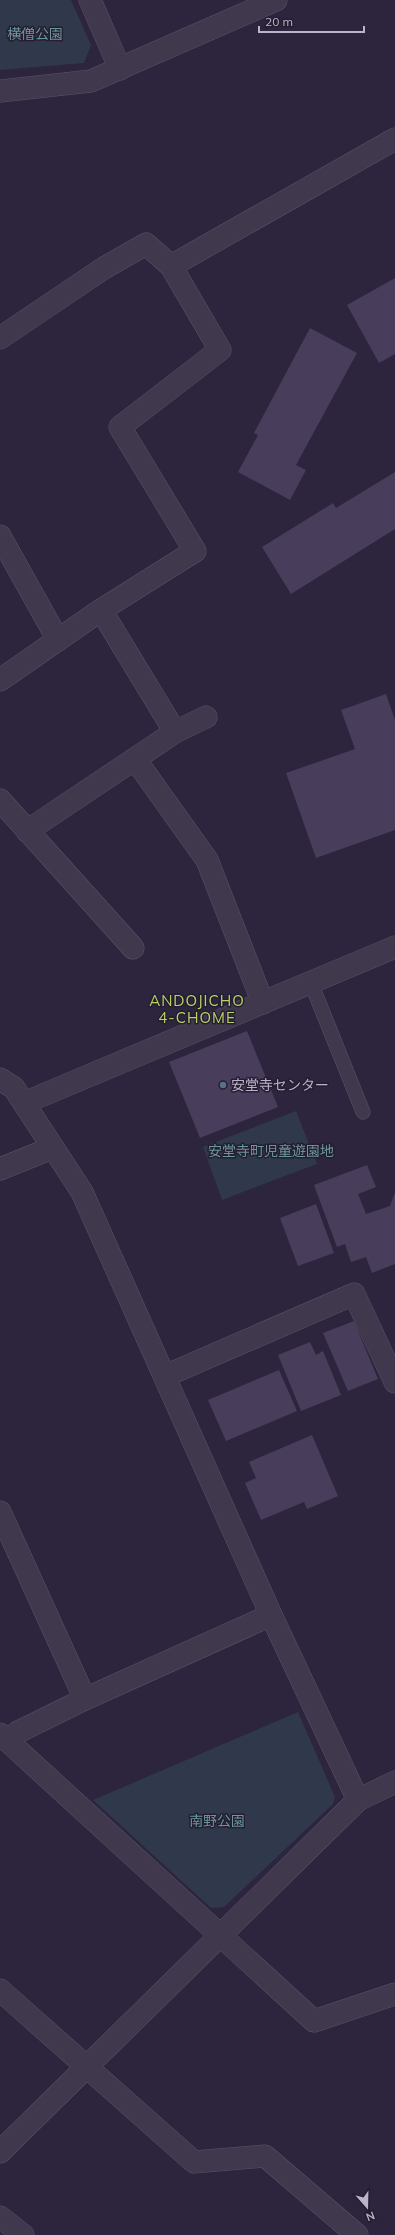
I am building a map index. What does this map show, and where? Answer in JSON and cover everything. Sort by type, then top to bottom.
[{"type":"street","points":[[90,0],[120,68]]},
{"type":"street","points":[[0,91],[91,81],[276,0]]},
{"type":"street","points":[[171,266],[395,139]]},
{"type":"street","points":[[0,338],[104,268],[146,244],[171,266],[220,350],[120,427],[195,551],[101,610],[0,680]]},
{"type":"street","points":[[0,536],[58,640]]},
{"type":"street","points":[[101,610],[175,732]]},
{"type":"street","points":[[27,831],[175,732],[206,717]]},
{"type":"street","points":[[135,759],[207,860],[263,1003]]},
{"type":"street","points":[[0,800],[133,948]]},
{"type":"street","points":[[24,1103],[395,947]]},
{"type":"street","points":[[0,1079],[14,1088],[82,1192],[271,1615],[358,1800]]},
{"type":"street","points":[[0,1169],[52,1148]]},
{"type":"street","points":[[165,1376],[354,1294],[395,1382]]},
{"type":"street","points":[[0,1512],[85,1699]]},
{"type":"street","points":[[271,1615],[85,1699],[18,1732],[4,1737],[314,2021],[395,1994]]},
{"type":"street","points":[[0,2152],[358,1800],[395,1782]]},
{"type":"street","points":[[0,1990],[85,2067],[194,2162],[265,2156],[357,2235]]},
{"type":"street","points":[[0,2217],[23,2235]]},
{"type":"lane","points":[[311,983],[363,1112]]},
{"type":"green space","name":"横僧公園","points":[[0,0],[71,0],[91,45],[84,63],[0,70]]},
{"type":"green space","name":"安堂寺町児童遊園地","points":[[296,1111],[317,1164],[222,1200],[203,1147]]},
{"type":"green space","name":"南野公園","points":[[298,1712],[335,1797],[333,1804],[224,1907],[211,1908],[93,1800]]},
{"type":"building","points":[[395,278],[395,354],[379,363],[347,305]]},
{"type":"building","points":[[310,328],[357,353],[296,465],[306,470],[290,500],[238,472],[258,435],[254,433]]},
{"type":"building","points":[[395,472],[395,529],[291,594],[262,547],[333,503],[336,508]]},
{"type":"building","points":[[386,694],[395,720],[395,830],[316,858],[286,773],[355,749],[341,710]]},
{"type":"building","name":"安堂寺センター","points":[[247,1031],[278,1107],[200,1138],[169,1062]]},
{"type":"building","points":[[367,1165],[376,1187],[358,1194],[366,1214],[390,1206],[395,1192],[395,1264],[372,1273],[366,1257],[351,1262],[345,1244],[337,1247],[314,1185]]},
{"type":"building","points":[[316,1204],[334,1253],[298,1266],[280,1218]]},
{"type":"building","points":[[354,1321],[378,1379],[348,1391],[323,1333]]},
{"type":"building","points":[[310,1342],[316,1355],[323,1351],[341,1395],[301,1411],[278,1355]]},
{"type":"building","points":[[279,1370],[297,1411],[226,1441],[208,1400]]},
{"type":"building","points":[[312,1435],[338,1496],[307,1509],[304,1502],[261,1520],[245,1483],[256,1478],[249,1462]]},
{"type":"place","name":"安堂寺センター","points":[[223,1085]]},
{"type":"district","name":"ANDOJICHO 4-CHOME","points":[[197,1008]]}]
